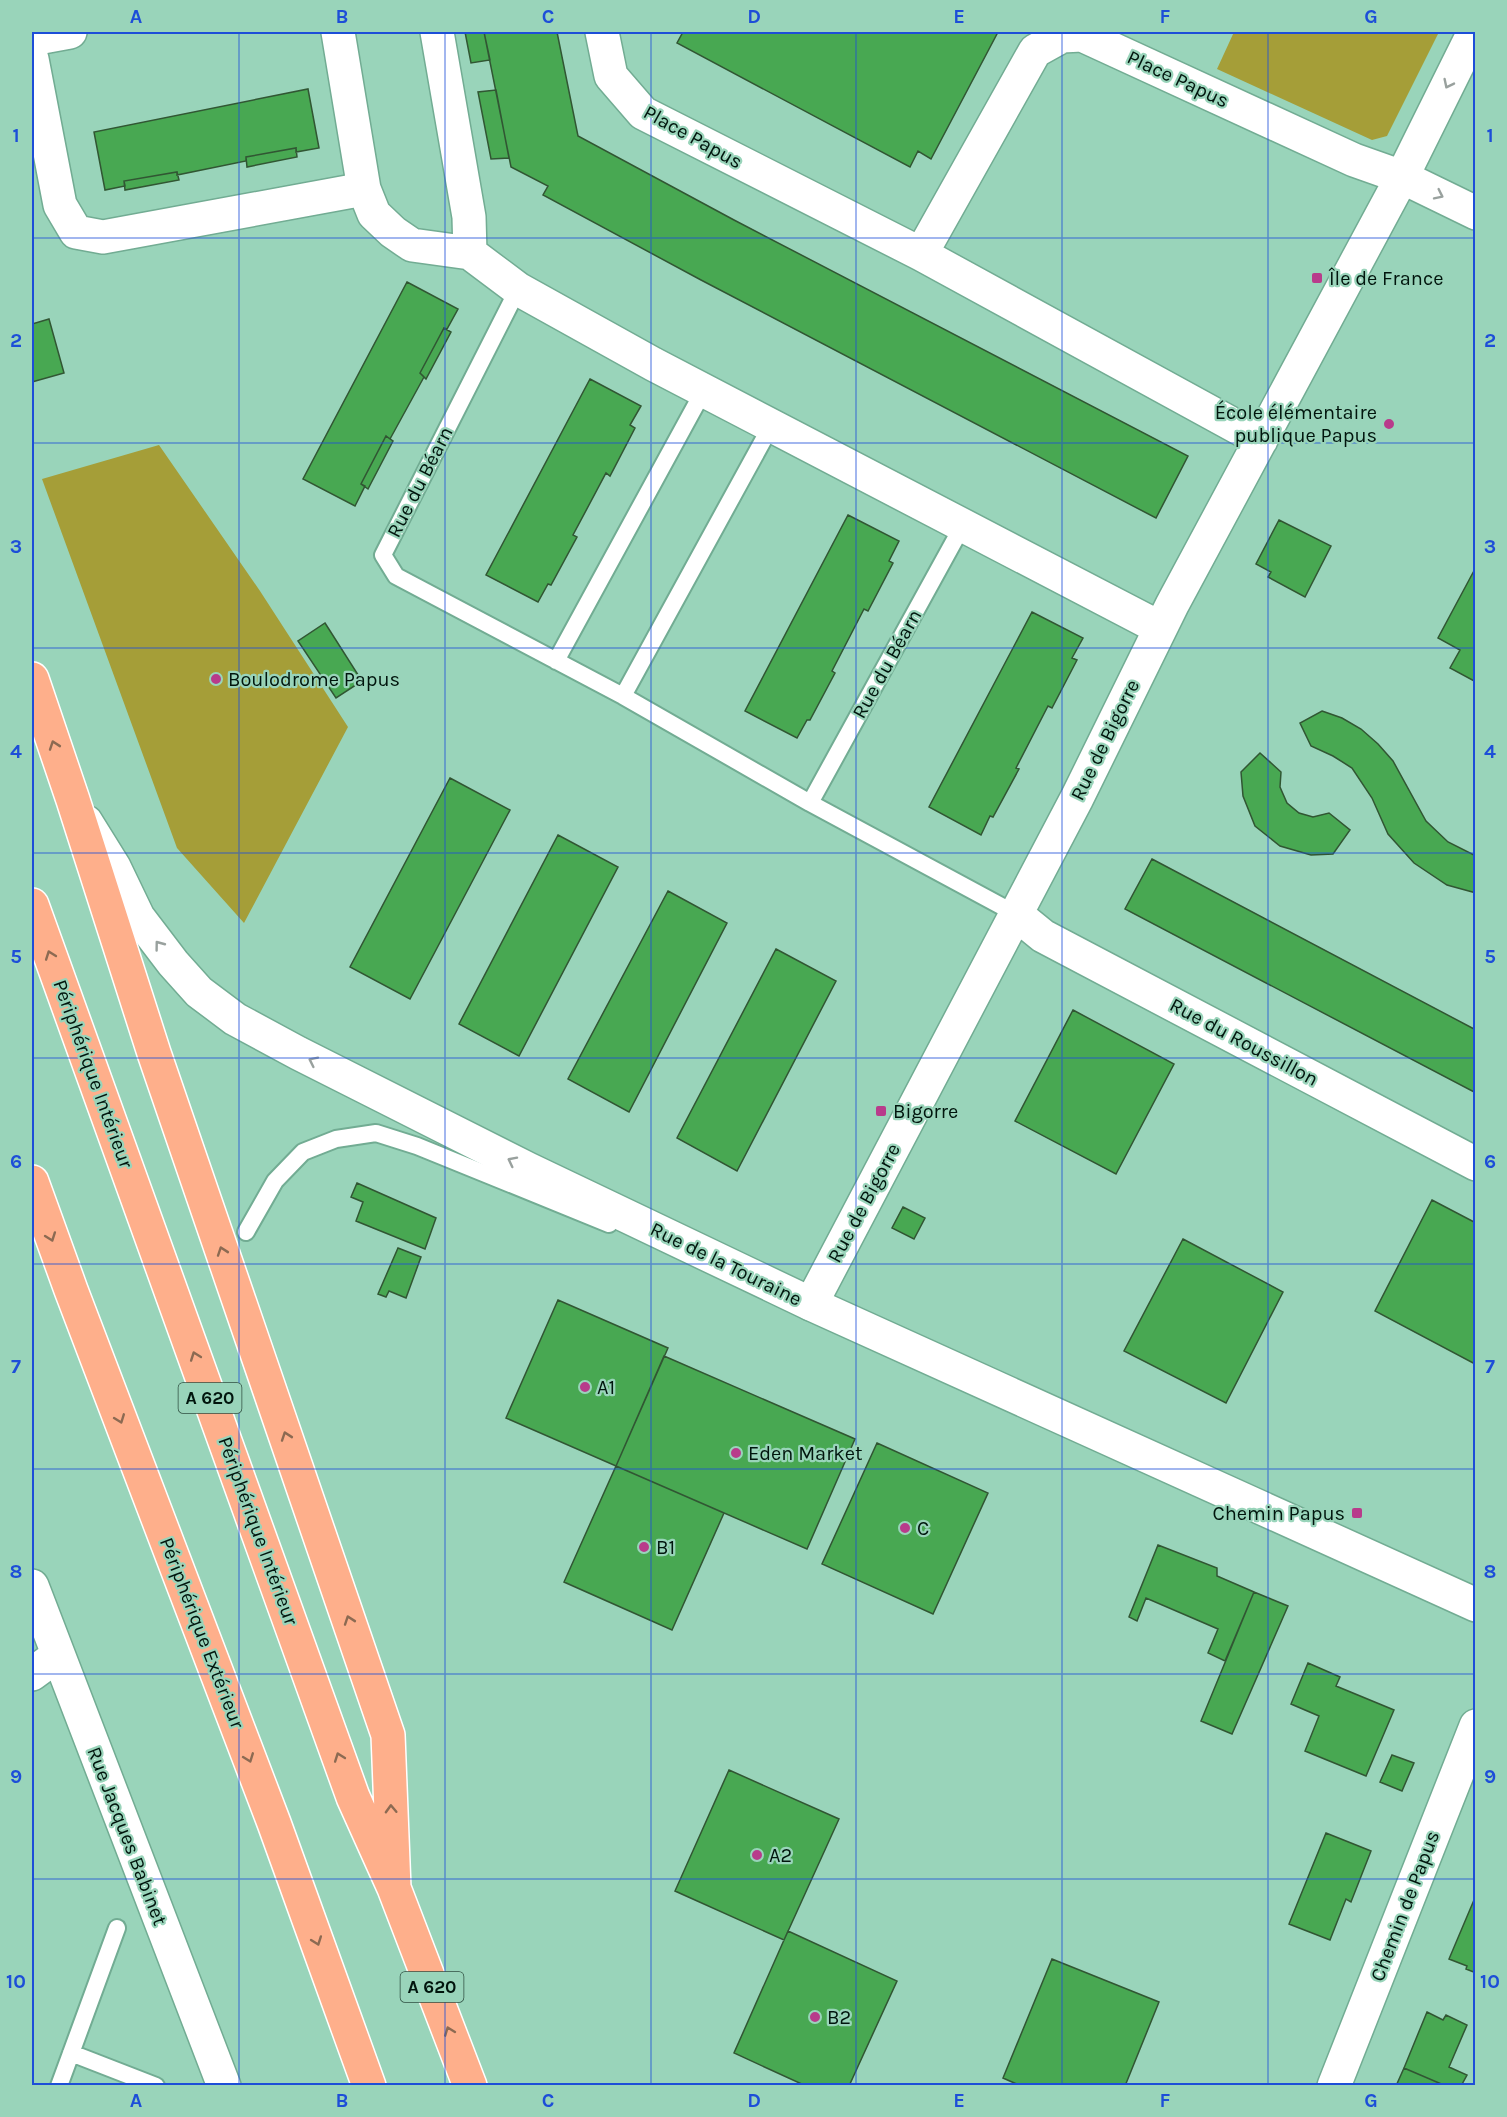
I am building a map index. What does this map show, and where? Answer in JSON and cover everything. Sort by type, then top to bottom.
[{"type":"highway","points":[[32,679],[154,1053],[388,1735],[394,1888]]},
{"type":"highway","name":"Périphérique Intérieur","points":[[32,906],[353,1797],[394,1888],[470,2085]]},
{"type":"highway","name":"Périphérique Extérieur","points":[[32,1182],[274,1823],[369,2085]]},
{"type":"street","points":[[32,39],[70,32]]},
{"type":"street","points":[[338,32],[364,189],[374,214],[393,232],[412,245],[470,253],[518,289],[653,364],[1160,628]]},
{"type":"street","points":[[437,32],[469,217],[470,253]]},
{"type":"street","name":"Place Papus","points":[[602,32],[611,76],[643,113],[921,255],[1261,440]]},
{"type":"street","name":"Rue de Bigorre","points":[[811,1304],[1077,798],[1160,628],[1402,177],[1474,32]]},
{"type":"street","name":"Place Papus","points":[[921,255],[1035,51],[1061,34],[1083,35],[1354,160],[1402,177],[1476,213]]},
{"type":"street","points":[[32,59],[60,205],[76,232],[103,237],[364,189]]},
{"type":"street","name":"Rue de la Touraine","points":[[73,800],[114,867],[138,917],[193,985],[235,1019],[528,1169],[811,1304],[1476,1605]]},
{"type":"street","name":"Rue du Roussillon","points":[[1016,914],[1042,936],[1073,953],[1476,1164]]},
{"type":"street","name":"Rue Jacques Babinet","points":[[32,1586],[224,2085]]},
{"type":"street","points":[[32,1674],[58,1655]]},
{"type":"street","name":"Chemin de Papus","points":[[1334,2085],[1476,1726]]},
{"type":"lane","name":"Rue du Béarn","points":[[518,289],[383,555],[396,576],[623,696],[810,803],[1016,914]]},
{"type":"lane","points":[[556,661],[704,390]]},
{"type":"lane","points":[[623,696],[771,426]]},
{"type":"lane","name":"Rue du Béarn","points":[[810,803],[963,525]]},
{"type":"lane","points":[[246,1232],[275,1181],[303,1152],[336,1139],[376,1133],[417,1146],[811,1304]]},
{"type":"lane","points":[[59,2085],[117,1928]]},
{"type":"lane","points":[[71,2053],[156,2085]]},
{"type":"shaded area","points":[[1234,32],[1439,32],[1387,136],[1372,140],[1217,69]]},
{"type":"shaded area","name":"Boulodrome Papus","points":[[159,445],[260,591],[348,727],[244,923],[177,848],[42,479]]},
{"type":"building","points":[[465,32],[484,32],[490,60],[471,63]]},
{"type":"building","points":[[484,32],[557,32],[578,136],[734,220],[1188,456],[1156,518],[543,195],[548,186],[511,167]]},
{"type":"building","points":[[683,32],[998,32],[931,159],[918,151],[910,167],[677,43]]},
{"type":"building","points":[[308,89],[319,148],[296,152],[296,148],[246,157],[246,161],[177,175],[177,172],[124,181],[125,186],[105,190],[94,132]]},
{"type":"building","points":[[496,90],[509,158],[491,159],[478,92]]},
{"type":"building","points":[[296,148],[297,157],[247,167],[246,157]]},
{"type":"building","points":[[177,172],[179,180],[125,190],[124,181]]},
{"type":"building","points":[[407,282],[458,309],[447,329],[444,328],[420,373],[424,377],[390,439],[386,436],[361,484],[365,486],[355,506],[303,479]]},
{"type":"building","points":[[49,319],[64,373],[32,382],[32,324]]},
{"type":"building","points":[[444,328],[451,332],[426,379],[420,373]]},
{"type":"building","points":[[590,379],[641,406],[630,425],[635,428],[610,476],[606,473],[573,535],[577,537],[551,585],[548,584],[538,602],[486,575]]},
{"type":"building","points":[[386,436],[393,441],[368,489],[361,484]]},
{"type":"building","points":[[848,515],[899,541],[889,561],[893,563],[868,611],[864,609],[832,671],[835,673],[810,720],[807,720],[797,738],[745,711]]},
{"type":"building","points":[[1279,520],[1331,546],[1305,597],[1268,577],[1271,572],[1256,564]]},
{"type":"building","points":[[1476,567],[1476,682],[1450,668],[1460,650],[1438,638]]},
{"type":"building","points":[[1032,612],[1083,638],[1072,658],[1077,660],[1052,708],[1048,706],[1016,768],[1019,769],[981,835],[929,807]]},
{"type":"building","points":[[325,623],[362,681],[336,698],[298,641]]},
{"type":"building","points":[[1322,711],[1342,718],[1361,729],[1378,744],[1393,761],[1426,821],[1448,842],[1476,856],[1476,893],[1447,885],[1414,863],[1388,834],[1372,798],[1352,768],[1311,746],[1300,723]]},
{"type":"building","points":[[1260,753],[1281,772],[1280,787],[1287,803],[1299,813],[1313,817],[1329,813],[1350,830],[1333,854],[1311,855],[1280,846],[1255,826],[1243,796],[1241,772]]},
{"type":"building","points":[[450,778],[510,810],[410,999],[350,967]]},
{"type":"building","points":[[558,835],[618,867],[519,1056],[459,1024]]},
{"type":"building","points":[[1152,859],[1476,1030],[1476,1093],[1125,909]]},
{"type":"building","points":[[668,891],[727,923],[629,1112],[568,1079]]},
{"type":"building","points":[[776,949],[836,981],[737,1171],[677,1138]]},
{"type":"building","points":[[1073,1010],[1174,1064],[1116,1174],[1015,1121]]},
{"type":"building","points":[[357,1183],[436,1218],[425,1249],[356,1221],[363,1202],[351,1197]]},
{"type":"building","points":[[1432,1200],[1476,1223],[1475,1364],[1375,1311]]},
{"type":"building","points":[[903,1207],[925,1218],[914,1239],[892,1228]]},
{"type":"building","points":[[1183,1239],[1283,1292],[1226,1403],[1124,1351]]},
{"type":"building","points":[[398,1248],[421,1257],[406,1298],[389,1291],[386,1297],[378,1294]]},
{"type":"building","name":"A1","points":[[558,1300],[668,1348],[616,1466],[506,1418]]},
{"type":"building","name":"Eden Market","points":[[664,1356],[855,1439],[807,1549],[616,1466]]},
{"type":"building","name":"C","points":[[877,1443],[988,1493],[933,1614],[822,1564]]},
{"type":"building","name":"B1","points":[[616,1466],[724,1513],[672,1630],[564,1582]]},
{"type":"building","points":[[1158,1545],[1217,1568],[1217,1576],[1254,1592],[1225,1661],[1208,1653],[1218,1629],[1146,1598],[1137,1621],[1129,1617]]},
{"type":"building","points":[[1254,1592],[1288,1606],[1232,1734],[1201,1721]]},
{"type":"building","points":[[1308,1663],[1340,1677],[1336,1686],[1394,1710],[1366,1776],[1305,1751],[1319,1716],[1291,1704]]},
{"type":"building","points":[[1392,1755],[1414,1763],[1402,1791],[1380,1782]]},
{"type":"building","name":"A2","points":[[729,1770],[839,1819],[784,1940],[675,1891]]},
{"type":"building","points":[[1326,1833],[1371,1851],[1351,1902],[1346,1899],[1330,1940],[1289,1924]]},
{"type":"building","points":[[1474,1900],[1476,1901],[1476,1973],[1466,1969],[1467,1966],[1449,1959]]},
{"type":"building","name":"B2","points":[[788,1931],[897,1981],[849,2086],[806,2086],[734,2053]]},
{"type":"building","points":[[1052,1959],[1159,2002],[1125,2086],[1021,2086],[1003,2078]]},
{"type":"building","points":[[1427,2012],[1443,2020],[1446,2015],[1467,2025],[1449,2067],[1467,2075],[1461,2086],[1446,2086],[1404,2068]]},
{"type":"building","points":[[1404,2068],[1446,2086],[1396,2086]]},
{"type":"place","name":"Île de France","points":[[1317,278]]},
{"type":"place","name":"École élémentaire publique Papus","points":[[1389,424]]},
{"type":"place","name":"Boulodrome Papus","points":[[216,679]]},
{"type":"place","name":"Bigorre","points":[[881,1111]]},
{"type":"place","name":"A1","points":[[585,1387]]},
{"type":"place","name":"Eden Market","points":[[736,1453]]},
{"type":"place","name":"Chemin Papus","points":[[1357,1513]]},
{"type":"place","name":"C","points":[[905,1528]]},
{"type":"place","name":"B1","points":[[644,1547]]},
{"type":"place","name":"A2","points":[[757,1855]]},
{"type":"place","name":"B2","points":[[815,2017]]}]
